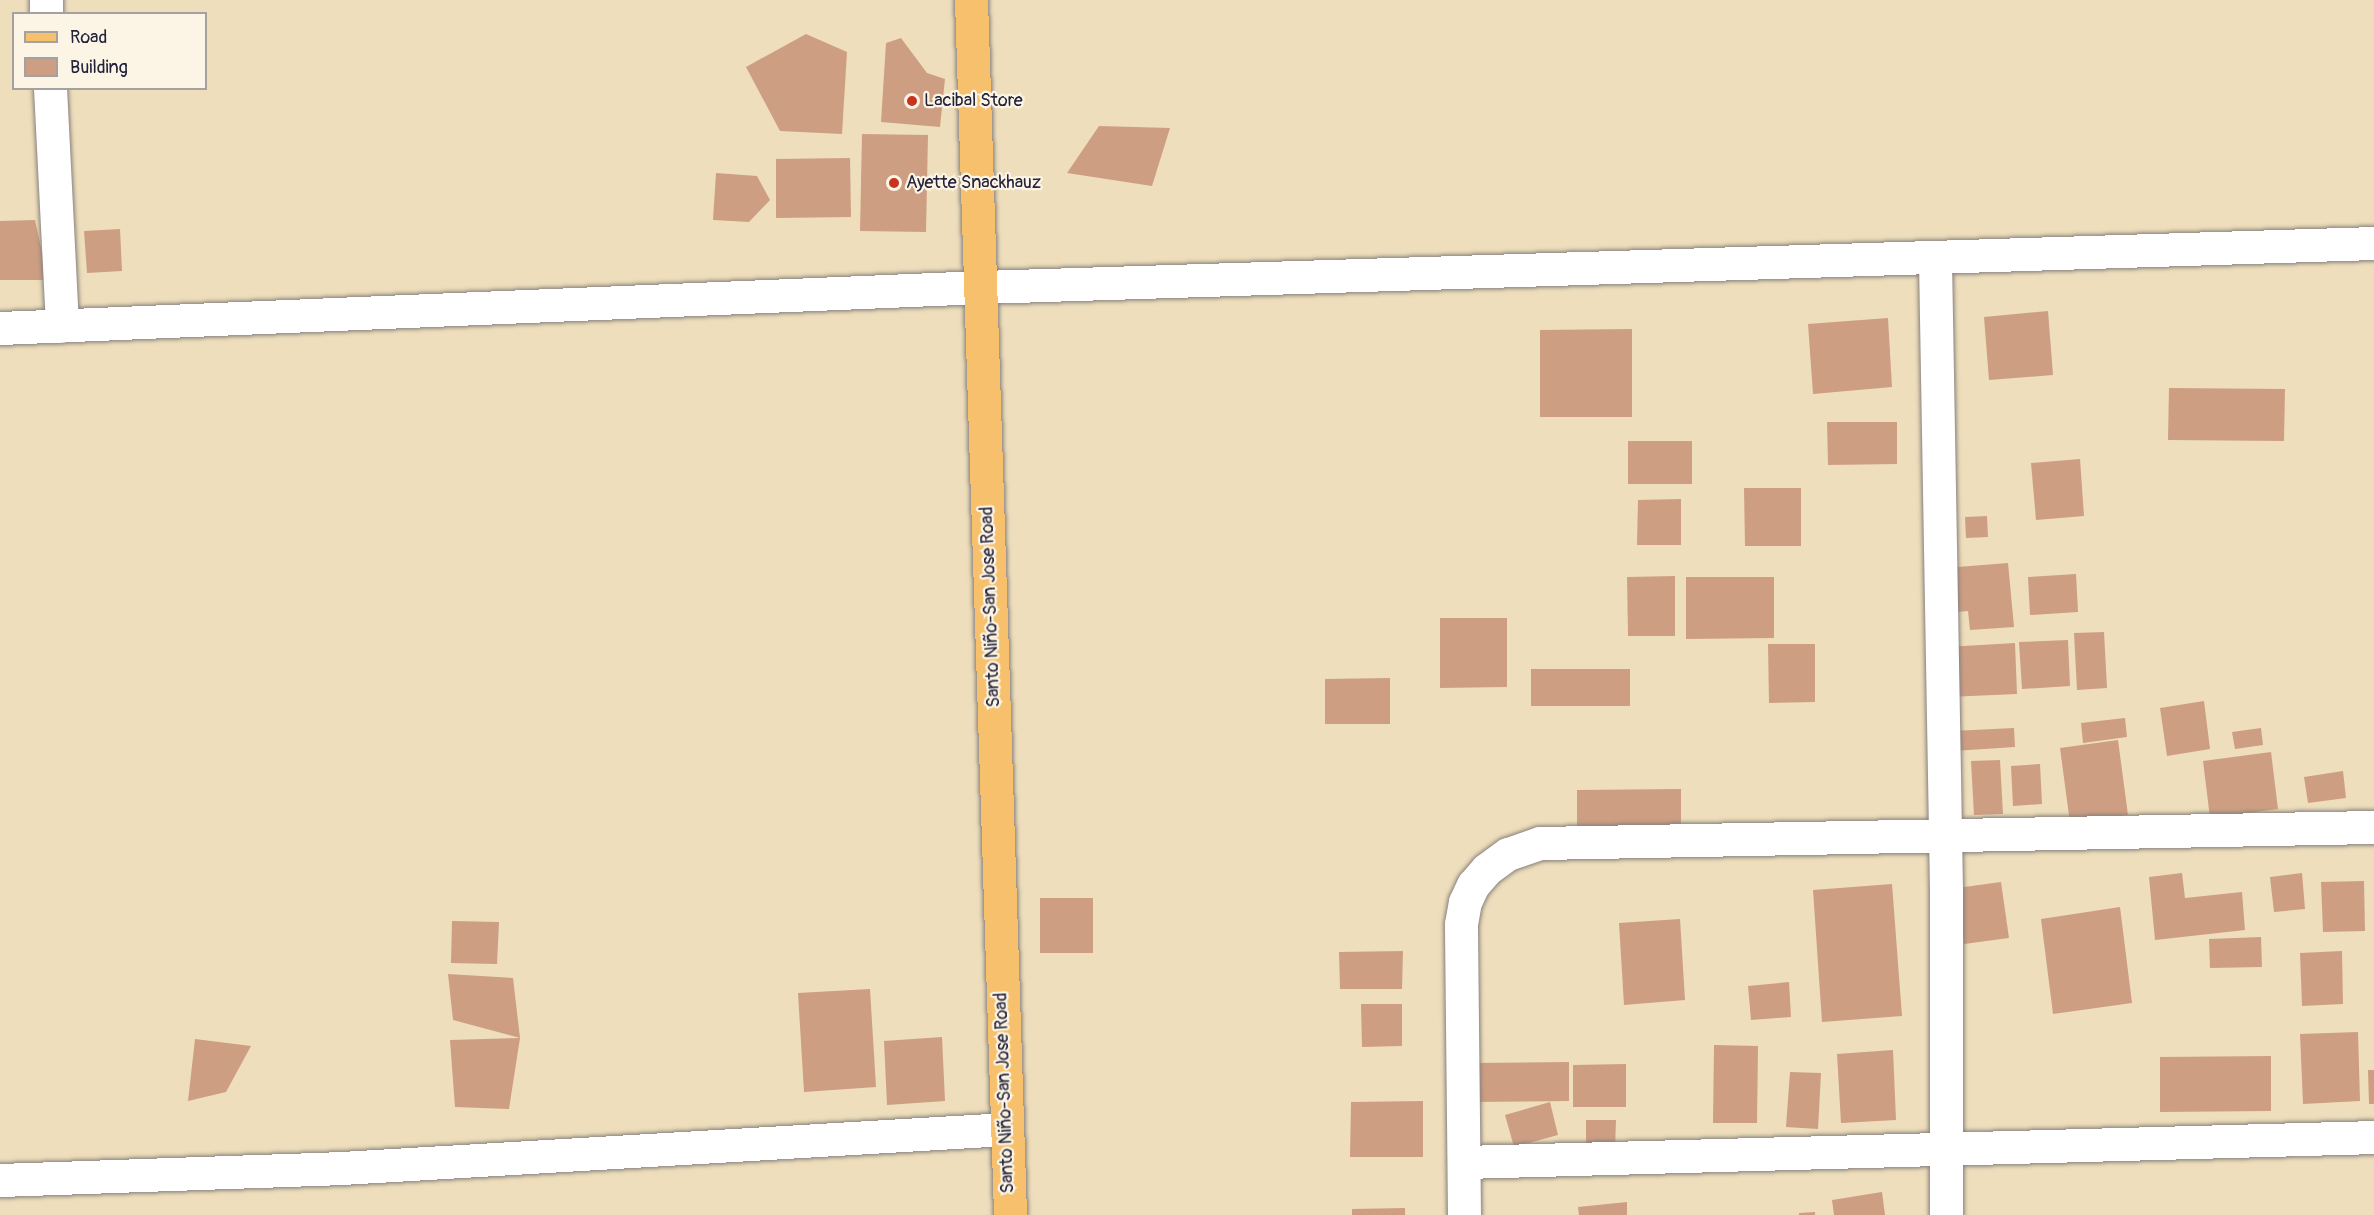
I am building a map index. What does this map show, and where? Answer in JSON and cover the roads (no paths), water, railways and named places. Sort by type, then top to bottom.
[{"type":"main road","name":"Santo Niño-San Jose Road","points":[[971,0],[1010,1215]]},
{"type":"street","points":[[50,90],[62,326]]},
{"type":"street","points":[[0,328],[981,286],[1935,260],[2374,243]]},
{"type":"street","points":[[1935,260],[1945,835],[1946,1215]]},
{"type":"street","points":[[1464,1215],[1461,924],[1465,902],[1473,885],[1487,869],[1508,854],[1540,843],[2374,826]]},
{"type":"street","points":[[0,1180],[354,1167],[1006,1129]]},
{"type":"street","points":[[1464,1162],[1947,1146],[2374,1137]]},
{"type":"place","name":"Lacibal Store","points":[[912,101]]},
{"type":"place","name":"Ayette Snackhauz","points":[[894,183]]}]
